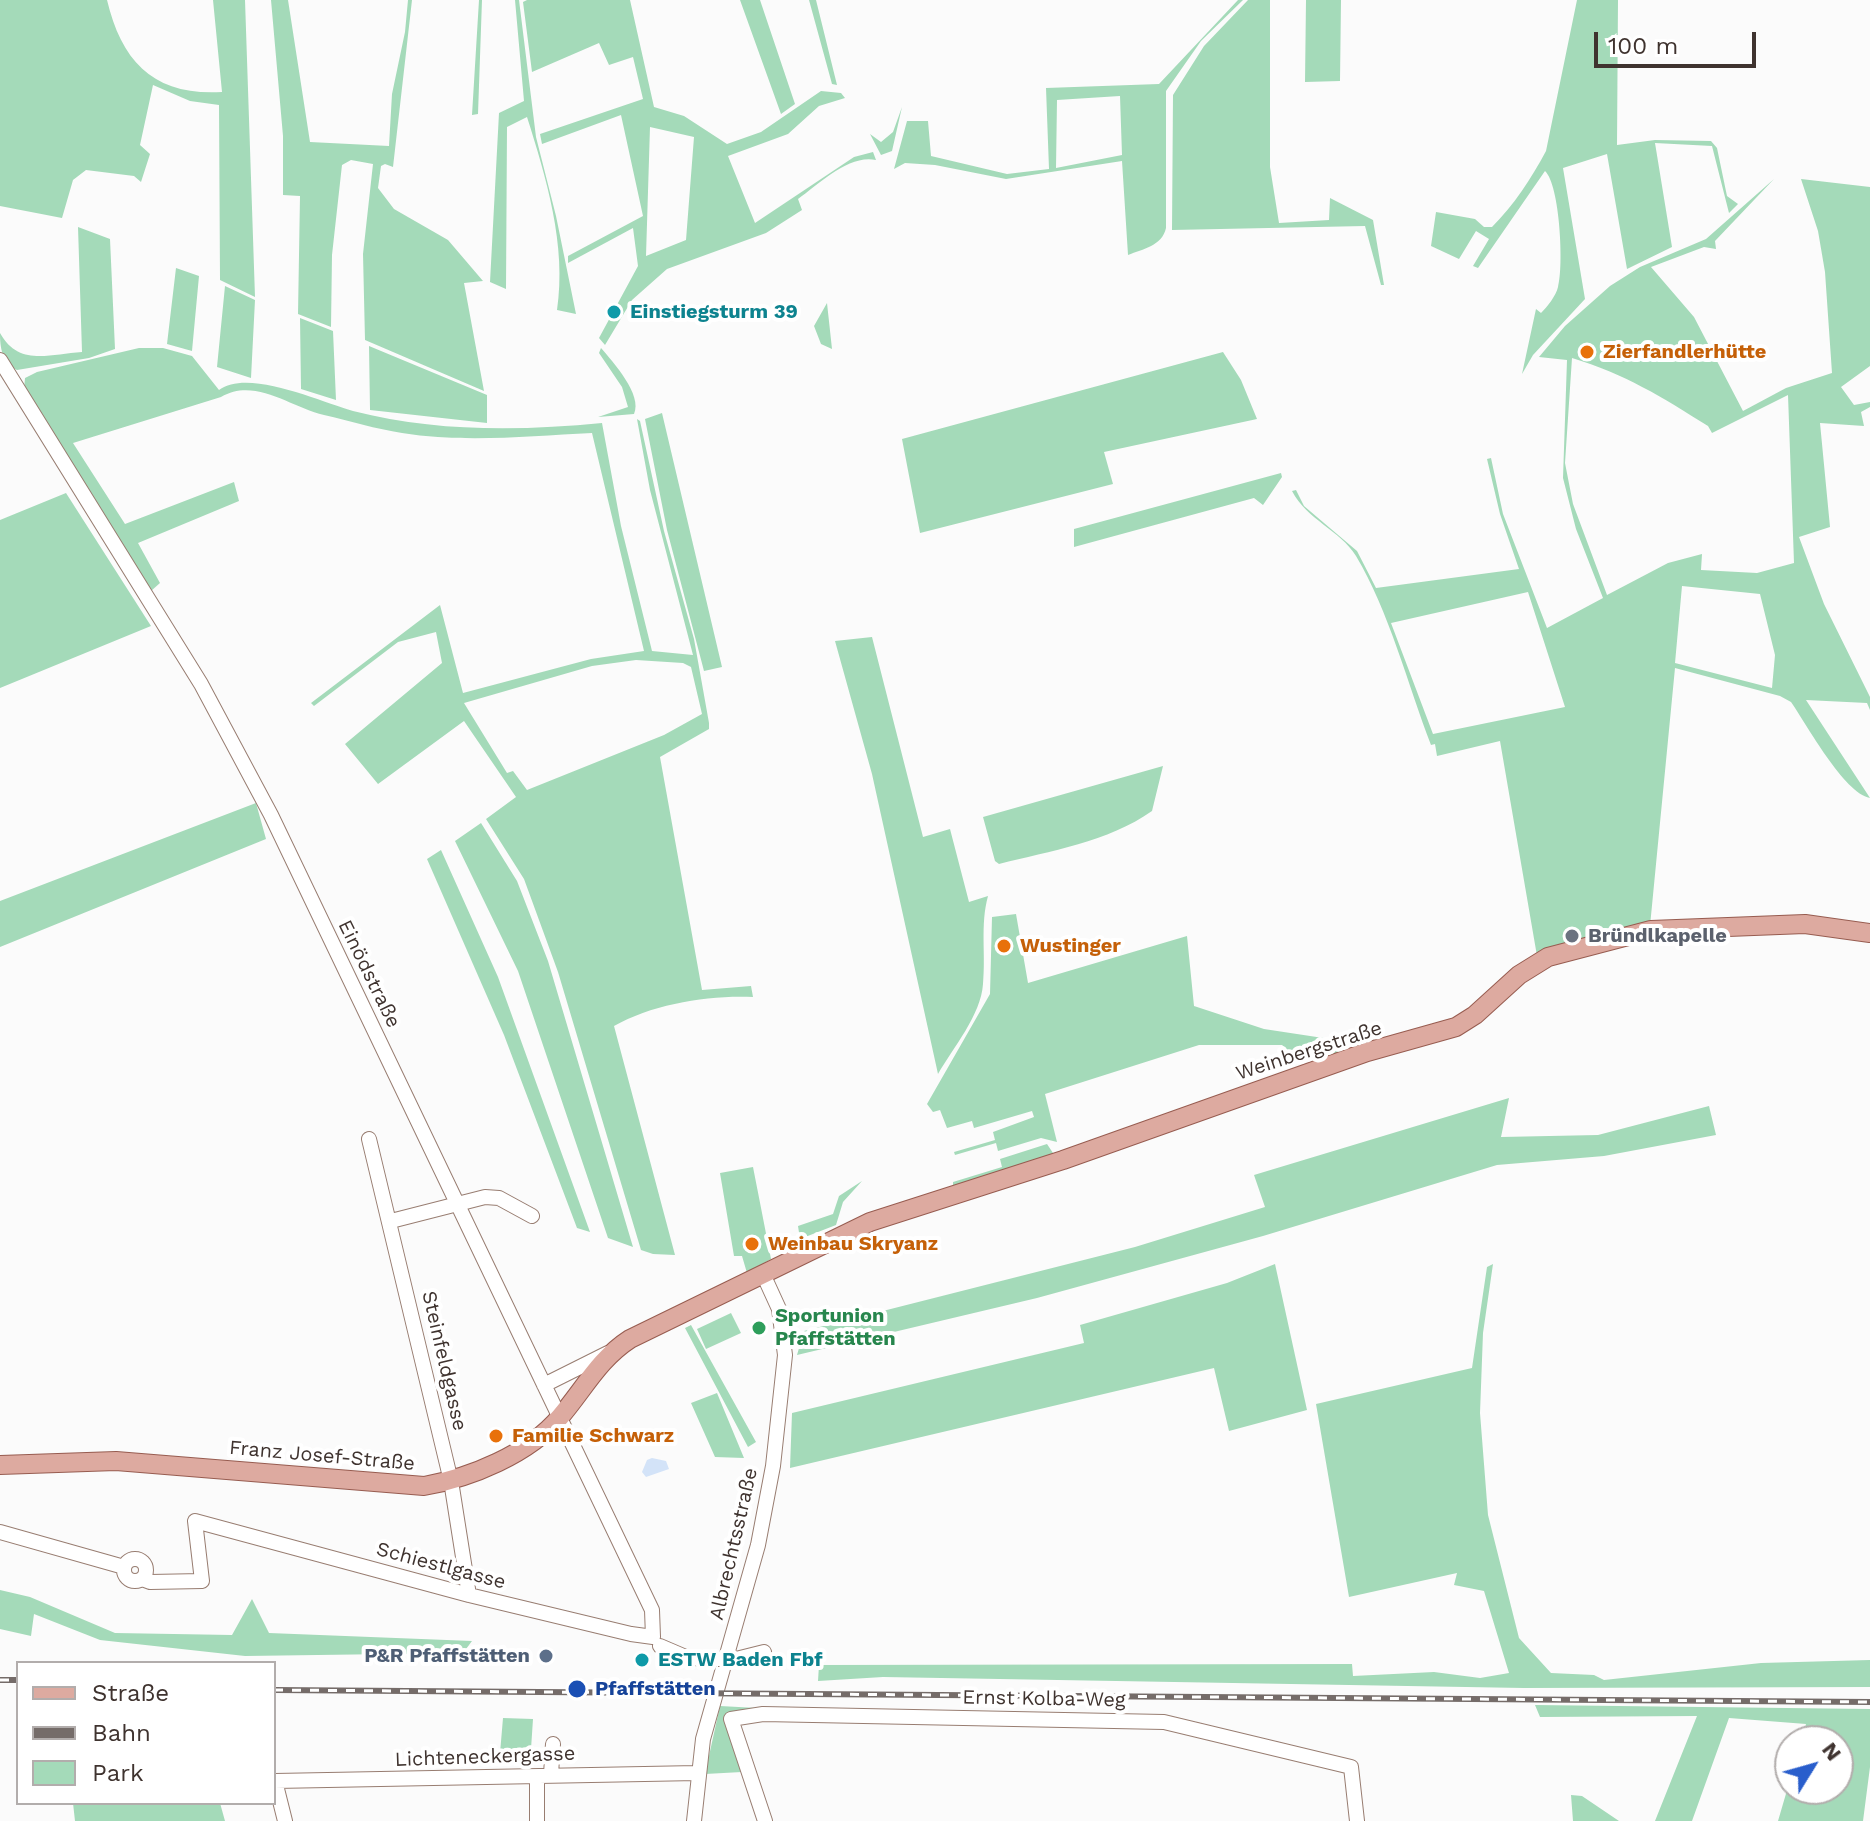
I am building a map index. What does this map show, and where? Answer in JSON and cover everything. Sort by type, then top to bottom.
[{"type":"main road","name":"Weinbergstraße","points":[[763,1274],[836,1237],[908,1208],[1063,1160],[1367,1052],[1456,1027],[1535,965],[1577,948],[1651,930],[1750,924],[1805,924],[1870,933]]},
{"type":"main road","name":"Franz Josef-Straße","points":[[0,1465],[116,1461],[424,1486],[451,1481],[536,1439],[561,1416],[609,1352],[681,1312],[763,1274]]},
{"type":"street","name":"Einödstraße","points":[[0,360],[201,684],[271,815],[652,1610]]},
{"type":"street","name":"Steinfeldgasse","points":[[369,1139],[451,1481],[469,1595]]},
{"type":"street","points":[[391,1221],[485,1197],[499,1198],[532,1216]]},
{"type":"street","name":"Albrechtsstraße","points":[[694,1821],[697,1773],[758,1545],[773,1466],[785,1355],[779,1309],[763,1274]]},
{"type":"street","points":[[544,1385],[609,1352]]},
{"type":"street","name":"Schiestlgasse","points":[[0,1532],[124,1567],[130,1580],[202,1581],[195,1521],[469,1595],[653,1637],[652,1610]]},
{"type":"street","points":[[660,1646],[688,1658],[736,1659],[764,1652]]},
{"type":"street","name":"Ernst Kolba-Weg","points":[[765,1821],[731,1719],[777,1714],[1164,1722],[1254,1741],[1351,1767],[1357,1821]]},
{"type":"street","points":[[537,1821],[553,1744]]},
{"type":"street","name":"Lichteneckergasse","points":[[276,1781],[697,1773]]},
{"type":"street","points":[[276,1785],[285,1821]]},
{"type":"green space","points":[[0,0],[107,0],[122,42],[145,71],[178,88],[222,92],[213,0],[245,0],[255,297],[220,280],[219,105],[190,101],[153,85],[140,145],[150,154],[141,182],[134,176],[86,170],[73,180],[62,218],[0,206]]},
{"type":"green space","points":[[271,0],[288,0],[310,142],[389,146],[392,94],[405,32],[408,0],[412,0],[393,167],[381,166],[378,188],[394,209],[448,240],[483,281],[464,283],[484,391],[365,340],[363,254],[373,164],[351,160],[342,165],[332,255],[331,327],[298,314],[300,196],[283,195],[283,136]]},
{"type":"green space","points":[[479,0],[482,0],[478,114],[472,115]]},
{"type":"green space","points":[[515,0],[519,0],[536,137],[576,314],[557,310],[557,237],[527,117],[507,127],[506,289],[490,282],[499,113],[524,101]]},
{"type":"green space","points":[[630,0],[654,107],[684,116],[727,144],[761,132],[821,91],[841,93],[845,98],[819,106],[788,134],[728,156],[755,223],[854,157],[873,152],[876,160],[855,161],[835,172],[798,199],[802,210],[766,233],[667,269],[632,300],[605,345],[599,338],[638,266],[633,228],[568,263],[568,256],[643,216],[621,115],[542,144],[540,134],[643,99],[633,57],[609,65],[599,43],[532,72],[523,2]],"holes":[[[650,127],[694,137],[686,240],[646,256]]]},
{"type":"green space","points":[[740,0],[760,0],[795,104],[781,114]]},
{"type":"green space","points":[[809,0],[816,0],[837,85],[832,84]]},
{"type":"green space","points":[[1238,0],[1243,0],[1201,41],[1166,91],[1166,228],[1156,243],[1128,255],[1122,161],[1006,179],[935,165],[905,163],[894,169],[907,121],[928,121],[931,156],[1007,174],[1049,169],[1046,88],[1159,84]],"holes":[[[1120,96],[1122,155],[1056,168],[1057,100]]]},
{"type":"green space","points":[[1248,0],[1270,0],[1270,167],[1279,223],[1329,220],[1330,198],[1373,220],[1384,285],[1381,285],[1365,226],[1172,230],[1173,95],[1204,46]]},
{"type":"green space","points":[[1306,0],[1341,0],[1340,81],[1305,82]]},
{"type":"green space","points":[[1577,0],[1618,0],[1617,145],[1655,140],[1711,141],[1717,148],[1727,196],[1738,204],[1729,213],[1712,146],[1655,143],[1672,247],[1627,269],[1607,154],[1563,168],[1585,299],[1533,355],[1522,374],[1536,309],[1541,313],[1551,301],[1560,277],[1559,227],[1550,179],[1545,171],[1478,268],[1473,266],[1489,239],[1476,231],[1459,259],[1431,246],[1436,212],[1475,219],[1484,227],[1492,227],[1528,182],[1546,151]]},
{"type":"green space","points":[[902,107],[892,151],[881,155],[870,134],[881,142],[893,132]]},
{"type":"green space","points":[[1774,179],[1715,241],[1716,249],[1704,247],[1651,267],[1694,317],[1743,411],[1786,388],[1832,373],[1825,272],[1818,231],[1801,179],[1870,187],[1870,366],[1841,387],[1854,405],[1870,402],[1870,407],[1861,412],[1864,426],[1820,423],[1830,527],[1799,537],[1824,604],[1870,697],[1870,710],[1867,703],[1806,700],[1870,798],[1849,784],[1838,771],[1791,702],[1780,696],[1675,668],[1650,926],[1537,956],[1500,741],[1437,756],[1435,744],[1431,745],[1368,577],[1349,547],[1306,510],[1292,491],[1296,490],[1304,506],[1357,551],[1376,588],[1519,569],[1500,514],[1487,459],[1491,458],[1503,514],[1547,628],[1603,598],[1576,529],[1563,478],[1567,360],[1539,357],[1565,326],[1610,286],[1640,267],[1706,239]],"holes":[[[1572,358],[1643,387],[1708,426],[1712,433],[1788,395],[1794,563],[1757,573],[1701,570],[1702,554],[1668,563],[1607,595],[1573,504],[1565,463]],[[1682,586],[1760,594],[1775,655],[1772,688],[1675,663]],[[1528,592],[1565,707],[1433,734],[1391,623]]]},
{"type":"green space","points":[[78,227],[110,239],[115,349],[89,358],[17,370],[3,354],[0,333],[16,351],[26,354],[47,356],[82,352]]},
{"type":"green space","points":[[176,268],[199,276],[192,351],[167,344]]},
{"type":"green space","points":[[225,286],[255,300],[251,378],[217,367]]},
{"type":"green space","points":[[827,303],[832,349],[821,344],[814,326]]},
{"type":"green space","points":[[300,318],[333,331],[336,400],[301,389]]},
{"type":"green space","points":[[369,346],[487,395],[487,423],[370,410]]},
{"type":"green space","points":[[139,348],[163,348],[192,356],[219,390],[232,384],[266,385],[353,411],[446,426],[509,428],[602,423],[621,526],[652,651],[693,655],[650,490],[637,419],[640,421],[664,531],[694,639],[709,723],[709,729],[660,757],[702,990],[751,986],[753,997],[681,1002],[629,1018],[614,1026],[675,1255],[641,1250],[558,972],[524,879],[486,819],[516,797],[464,721],[378,784],[345,744],[442,663],[436,632],[398,642],[314,706],[311,703],[440,605],[463,693],[591,659],[644,651],[592,433],[497,438],[425,436],[324,415],[247,390],[73,443],[125,524],[234,482],[239,501],[138,543],[160,583],[151,591],[24,389],[25,378],[37,372]],"holes":[[[636,660],[683,663],[691,667],[702,714],[664,735],[527,790],[513,771],[507,773],[464,703],[592,666]]]},
{"type":"green space","points":[[601,348],[631,388],[636,406],[634,414],[598,417],[628,407],[622,387],[599,353]]},
{"type":"green space","points":[[1223,352],[1241,380],[1257,419],[1104,452],[1113,484],[920,533],[902,439]]},
{"type":"green space","points":[[662,413],[722,667],[704,671],[667,530],[645,419]]},
{"type":"green space","points":[[1281,473],[1282,477],[1263,505],[1254,498],[1074,547],[1074,529]]},
{"type":"green space","points":[[66,493],[151,626],[0,688],[0,520]]},
{"type":"green space","points":[[872,637],[923,837],[950,829],[969,902],[988,896],[984,918],[981,996],[972,1019],[938,1074],[872,774],[835,641]]},
{"type":"green space","points":[[1163,766],[1152,811],[1135,822],[1078,844],[999,864],[995,861],[983,817]]},
{"type":"green space","points":[[256,803],[266,839],[0,947],[0,901]]},
{"type":"green space","points":[[481,823],[517,881],[548,961],[633,1247],[608,1238],[518,971],[455,841]]},
{"type":"green space","points":[[441,850],[498,977],[590,1232],[577,1228],[504,1035],[427,859]]},
{"type":"green space","points":[[1016,914],[1028,983],[1187,936],[1194,1006],[1264,1029],[1343,1041],[1354,1053],[1325,1061],[1321,1054],[1297,1058],[1282,1045],[1199,1045],[1045,1094],[1057,1142],[1041,1138],[998,1151],[996,1143],[955,1155],[954,1152],[995,1140],[993,1132],[1034,1117],[1032,1111],[974,1128],[972,1121],[947,1128],[940,1110],[933,1112],[927,1104],[990,994],[992,917]]},
{"type":"green space","points":[[1509,1098],[1501,1137],[1598,1135],[1709,1106],[1716,1135],[1604,1156],[1497,1165],[1263,1236],[1037,1298],[797,1355],[804,1331],[1135,1247],[1265,1207],[1254,1175]]},
{"type":"green space","points":[[1047,1144],[1055,1156],[957,1188],[953,1186],[953,1182],[1002,1167],[1000,1159]]},
{"type":"green space","points":[[753,1167],[771,1259],[747,1273],[742,1256],[734,1256],[720,1173]]},
{"type":"green space","points":[[862,1181],[843,1202],[836,1225],[800,1239],[798,1226],[833,1214],[839,1196]]},
{"type":"green space","points":[[1275,1264],[1307,1410],[1229,1431],[1214,1368],[790,1468],[792,1413],[1084,1343],[1080,1325],[1227,1283]]},
{"type":"green space","points":[[1493,1264],[1483,1333],[1480,1413],[1488,1515],[1519,1638],[1551,1673],[1594,1675],[1604,1680],[1761,1663],[1870,1660],[1870,1687],[1524,1688],[883,1677],[818,1681],[819,1665],[1352,1664],[1353,1676],[1434,1672],[1480,1678],[1509,1673],[1484,1591],[1454,1585],[1457,1573],[1349,1597],[1316,1404],[1472,1368],[1487,1267]]},
{"type":"green space","points":[[731,1313],[741,1333],[706,1349],[697,1329]]},
{"type":"green space","points":[[691,1325],[756,1442],[748,1447],[685,1328]]},
{"type":"green space","points":[[717,1393],[744,1458],[715,1457],[691,1403]]},
{"type":"green space","points":[[0,1590],[30,1597],[115,1633],[232,1635],[252,1599],[269,1633],[472,1641],[463,1653],[245,1656],[100,1640],[34,1614],[31,1636],[0,1629]]},
{"type":"green space","points":[[1535,1705],[1870,1709],[1870,1767],[1863,1821],[1778,1821],[1783,1805],[1854,1805],[1854,1725],[1806,1725],[1729,1718],[1692,1821],[1655,1821],[1697,1716],[1540,1717]]},
{"type":"green space","points":[[720,1706],[757,1708],[725,1715],[742,1772],[705,1774]]},
{"type":"green space","points":[[503,1718],[533,1719],[530,1764],[499,1765]]},
{"type":"green space","points":[[1571,1795],[1582,1796],[1619,1821],[1573,1821]]},
{"type":"green space","points":[[73,1805],[221,1805],[225,1821],[75,1821]]},
{"type":"water","points":[[647,1460],[666,1461],[669,1469],[646,1477],[642,1472]]},
{"type":"railway","points":[[0,1680],[16,1680]]},
{"type":"railway","points":[[276,1690],[1870,1702]]},
{"type":"place","name":"Einstiegsturm 39","points":[[614,312]]},
{"type":"place","name":"Zierfandlerhütte","points":[[1587,352]]},
{"type":"place","name":"Bründlkapelle","points":[[1572,936]]},
{"type":"place","name":"Wustinger","points":[[1004,946]]},
{"type":"place","name":"Weinbau Skryanz","points":[[752,1244]]},
{"type":"place","name":"Sportunion Pfaffstätten","points":[[759,1328]]},
{"type":"place","name":"Familie Schwarz","points":[[496,1436]]},
{"type":"place","name":"P&R Pfaffstätten","points":[[546,1656]]},
{"type":"place","name":"ESTW Baden Fbf","points":[[642,1660]]},
{"type":"place","name":"Pfaffstätten","points":[[577,1689]]}]
